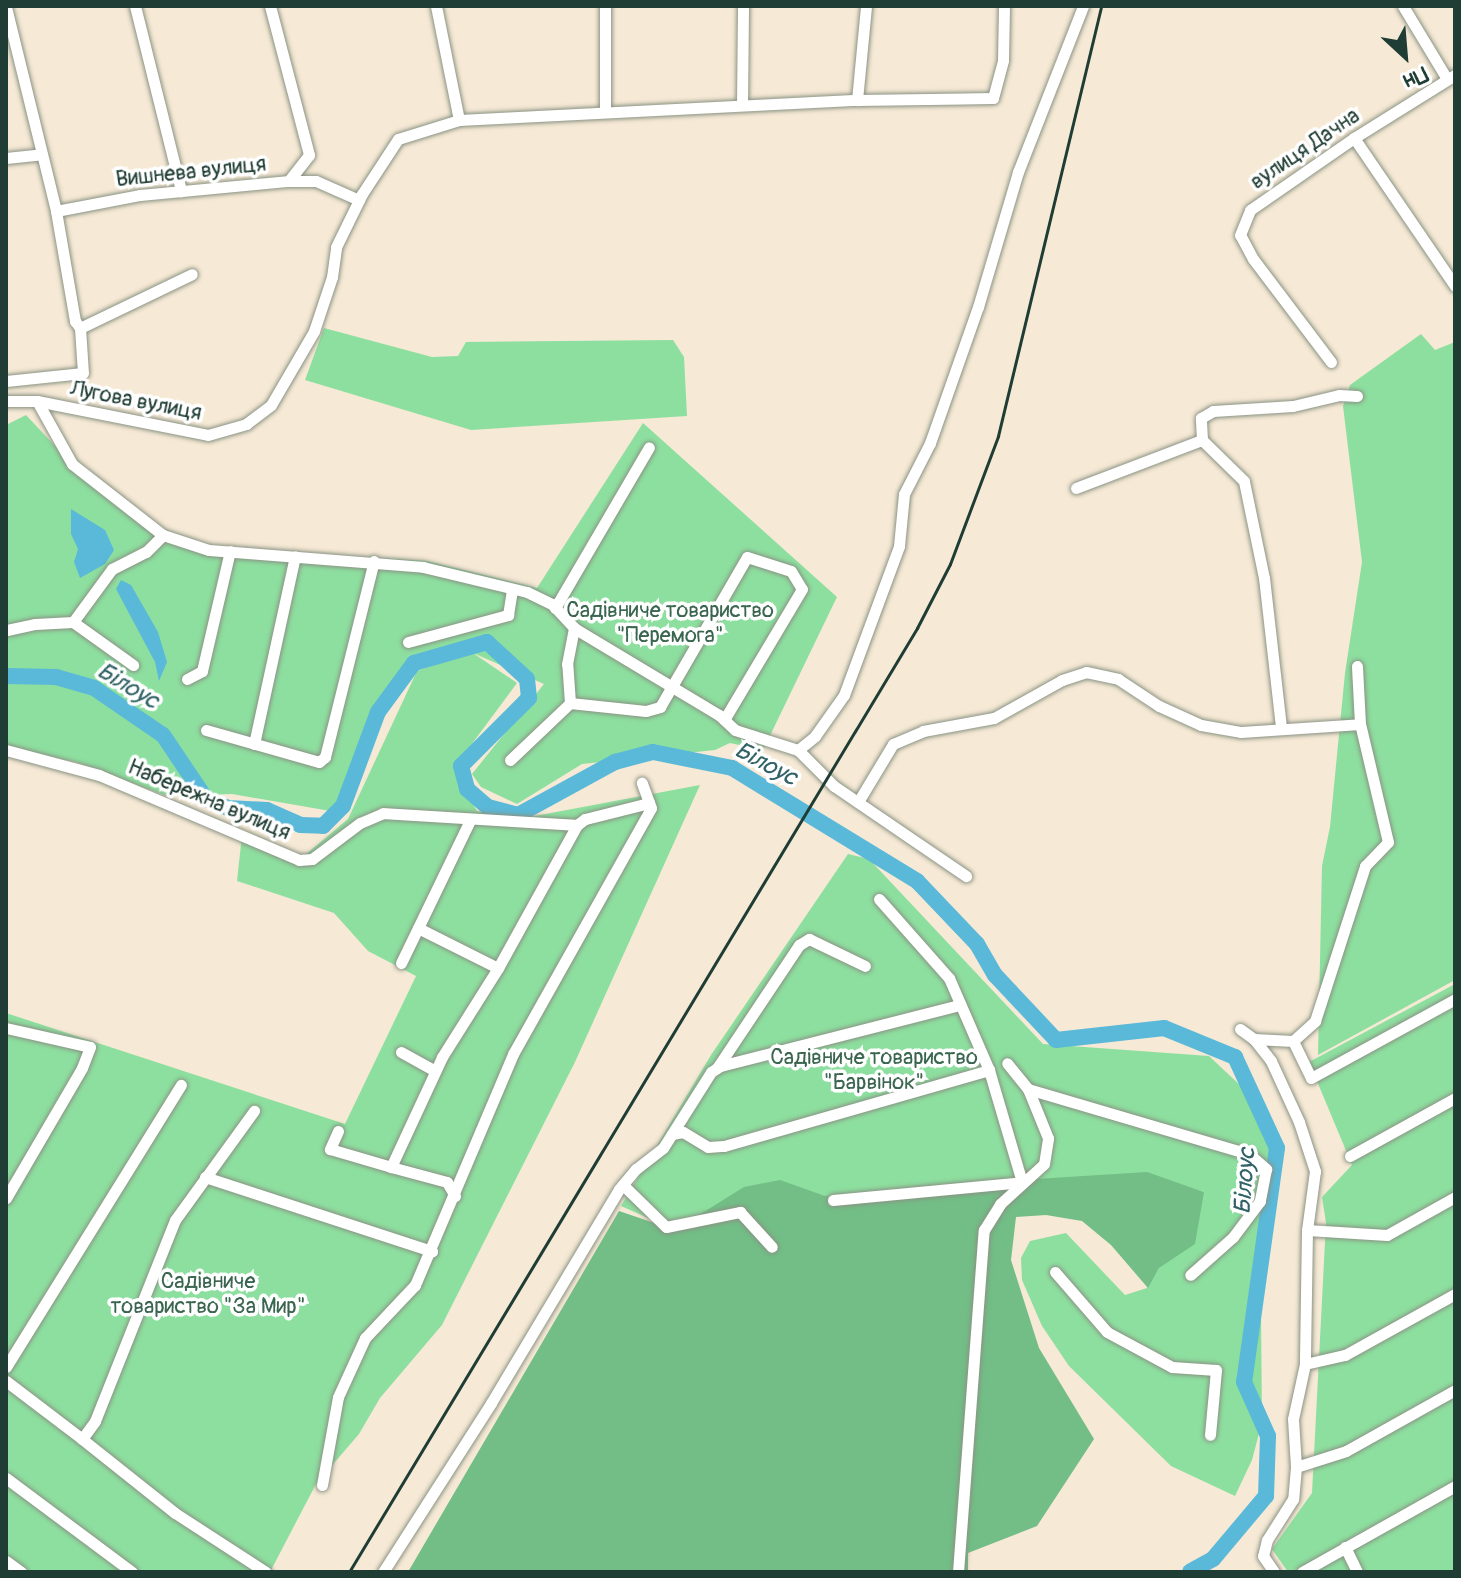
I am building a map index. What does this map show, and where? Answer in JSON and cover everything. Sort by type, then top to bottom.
[{"type":"street","points":[[135,6],[181,191]]},
{"type":"street","name":"Вишнева вулиця","points":[[56,211],[181,191],[289,181],[309,155],[270,6]]},
{"type":"street","points":[[436,6],[459,120]]},
{"type":"street","points":[[594,6],[605,31]]},
{"type":"street","points":[[605,6],[605,112]]},
{"type":"street","points":[[742,105],[743,6]]},
{"type":"street","points":[[857,100],[866,6]]},
{"type":"street","name":"Лугова вулиця","points":[[6,401],[37,401],[208,435],[246,424],[271,405],[314,331],[332,277],[336,247],[359,200],[398,139],[459,120],[857,100],[993,98],[1003,60],[1004,6]]},
{"type":"street","points":[[798,750],[815,736],[844,695],[899,546],[904,494],[930,443],[978,307],[1018,172],[1083,6]]},
{"type":"street","points":[[1403,6],[1451,77]]},
{"type":"street","points":[[6,7],[56,211],[75,321],[80,328],[83,373],[6,381]]},
{"type":"street","name":"вулиця Дачна","points":[[1331,362],[1253,259],[1240,235],[1250,210],[1354,138],[1451,77]]},
{"type":"street","points":[[1354,138],[1455,286]]},
{"type":"street","points":[[6,158],[42,154]]},
{"type":"street","points":[[289,181],[316,181],[359,200]]},
{"type":"street","points":[[80,328],[192,274]]},
{"type":"street","points":[[1281,727],[1264,578],[1244,481],[1202,440],[1201,418],[1213,411],[1293,406],[1339,395],[1357,396]]},
{"type":"street","points":[[37,401],[72,464],[163,535],[209,550],[423,567],[512,589],[555,608],[574,628],[753,739],[798,750],[858,802],[966,876]]},
{"type":"street","points":[[1076,488],[1202,440]]},
{"type":"street","points":[[555,608],[649,447]]},
{"type":"street","points":[[73,622],[112,569],[146,552],[163,535]]},
{"type":"street","points":[[187,679],[202,671],[230,551]]},
{"type":"street","points":[[254,744],[295,556]]},
{"type":"street","points":[[510,760],[570,703],[646,711],[660,707],[673,690],[747,557],[791,571],[802,589],[724,720]]},
{"type":"street","points":[[206,730],[319,762],[325,757],[374,561]]},
{"type":"street","points":[[408,642],[508,615],[512,589]]},
{"type":"street","points":[[7,630],[35,624],[73,622],[133,665]]},
{"type":"street","points":[[570,703],[567,664],[574,628]]},
{"type":"street","points":[[1254,1039],[1293,1041],[1315,1021],[1365,866],[1388,842],[1360,724],[1357,666]]},
{"type":"street","points":[[858,802],[893,744],[923,731],[994,718],[1062,680],[1086,672],[1118,679],[1159,706],[1201,725],[1241,732],[1360,724]]},
{"type":"street","name":"Набережна вулиця","points":[[6,750],[99,775],[299,860],[312,859],[360,823],[383,813],[577,825]]},
{"type":"street","points":[[322,1485],[338,1397],[365,1338],[415,1285],[432,1251],[513,1054],[651,808],[642,783]]},
{"type":"street","points":[[391,1167],[435,1071],[498,968],[577,825],[585,819],[649,803]]},
{"type":"street","points":[[401,963],[470,820]]},
{"type":"street","points":[[879,899],[949,978],[989,1070],[1022,1182]]},
{"type":"street","points":[[418,928],[498,968]]},
{"type":"street","points":[[383,1572],[491,1403],[623,1185],[636,1169],[663,1148],[799,945],[809,939],[865,966]]},
{"type":"street","points":[[1293,1041],[1311,1078],[1455,999]]},
{"type":"street","points":[[717,1068],[960,1005]]},
{"type":"street","points":[[6,1028],[90,1047],[82,1068],[6,1198]]},
{"type":"street","points":[[1240,1029],[1254,1039],[1271,1061],[1294,1110],[1315,1171],[1307,1230],[1305,1364],[1293,1419],[1296,1467],[1293,1499],[1267,1540],[1263,1556],[1274,1572]]},
{"type":"street","points":[[401,1052],[435,1071]]},
{"type":"street","points":[[833,1200],[1022,1182],[1034,1177],[1044,1164],[1048,1138],[1028,1089],[1007,1063]]},
{"type":"street","points":[[672,1134],[683,1132],[708,1147],[724,1146],[989,1070]]},
{"type":"street","points":[[6,1367],[181,1085]]},
{"type":"street","points":[[1028,1089],[1249,1154],[1266,1169],[1260,1201],[1233,1237],[1190,1275]]},
{"type":"street","points":[[1350,1156],[1455,1098]]},
{"type":"street","points":[[82,1439],[95,1421],[175,1220],[205,1177],[229,1150],[254,1111]]},
{"type":"street","points":[[338,1131],[330,1149],[447,1182],[455,1196]]},
{"type":"street","points":[[205,1177],[432,1251]]},
{"type":"street","points":[[958,1572],[984,1230],[1000,1204],[1022,1182]]},
{"type":"street","points":[[623,1185],[666,1227],[740,1212],[772,1247]]},
{"type":"street","points":[[1307,1230],[1387,1235],[1455,1197]]},
{"type":"street","points":[[1055,1272],[1107,1332],[1172,1367],[1216,1370],[1210,1435]]},
{"type":"street","points":[[1305,1364],[1345,1355],[1455,1294]]},
{"type":"street","points":[[6,1381],[175,1513],[266,1572]]},
{"type":"street","points":[[1296,1467],[1346,1451],[1455,1390]]},
{"type":"street","points":[[6,1478],[132,1572]]},
{"type":"street","points":[[1302,1572],[1455,1486]]},
{"type":"street","points":[[1345,1547],[1357,1572]]},
{"type":"street","points":[[6,1561],[21,1572]]},
{"type":"green space","points":[[324,328],[432,357],[458,356],[466,342],[673,340],[684,357],[687,416],[471,430],[305,380]]},
{"type":"green space","points":[[1421,334],[1435,350],[1455,342],[1455,980],[1318,1055],[1322,866],[1330,827],[1345,673],[1362,562],[1343,406],[1350,385]]},
{"type":"green space","name":"Садівниче товариство \"За Мир\"","points":[[26,415],[72,464],[184,546],[427,561],[537,588],[643,423],[837,597],[763,750],[730,743],[715,750],[582,764],[517,804],[481,787],[472,774],[544,684],[473,653],[517,683],[454,768],[477,811],[519,819],[700,785],[575,1062],[442,1325],[380,1398],[359,1434],[316,1484],[270,1572],[6,1572],[6,1013],[345,1124],[416,976],[368,951],[334,913],[237,881],[242,835],[299,860],[348,819],[417,671],[472,652],[458,646],[421,657],[398,674],[336,812],[232,794],[167,796],[76,762],[6,748],[6,425]]},
{"type":"green space","name":"Садівниче товариство \"Барвінок\"","points":[[848,854],[869,859],[1043,1044],[1209,1056],[1259,1103],[1274,1150],[1260,1201],[1262,1422],[1252,1460],[1235,1496],[1171,1466],[1069,1366],[1042,1326],[1022,1280],[1021,1258],[1030,1241],[1066,1233],[1125,1295],[1147,1288],[1204,1192],[1147,1173],[675,1230],[621,1206],[711,1055]]},
{"type":"green space","points":[[1455,984],[1455,1572],[1288,1572],[1272,1549],[1312,1493],[1326,1223],[1322,1197],[1352,1165],[1309,1062]]},
{"type":"green space","points":[[1147,1172],[1204,1192],[1195,1244],[1159,1268],[1148,1288],[1111,1245],[1082,1221],[1046,1215],[1016,1217],[1011,1260],[1039,1348],[1094,1439],[1037,1526],[968,1553],[968,1572],[408,1572],[619,1211],[675,1230],[744,1187],[780,1180],[825,1196],[923,1186]]},
{"type":"water","points":[[71,509],[105,530],[114,550],[105,564],[80,578],[74,562],[78,549],[71,534]]},
{"type":"water","points":[[121,580],[131,585],[158,632],[167,662],[159,681],[155,662],[116,589]]},
{"type":"waterway","name":"Білоус","points":[[6,676],[56,677],[94,688],[163,735],[206,799],[228,808],[267,810],[300,825],[323,826],[343,806],[378,712],[414,663],[487,642],[527,679],[529,698],[461,766],[467,789],[488,807],[518,815],[615,762],[653,752],[732,768],[917,881],[977,944],[995,975],[1056,1040],[1164,1028],[1235,1057],[1277,1148],[1244,1382],[1268,1436],[1266,1496],[1213,1559],[1190,1572]]},
{"type":"railway","points":[[349,1572],[917,628],[950,564],[998,436],[1101,6]]},
{"type":"park label","name":"Садівниче товариство \"Перемога\"","points":[[670,622]]}]
